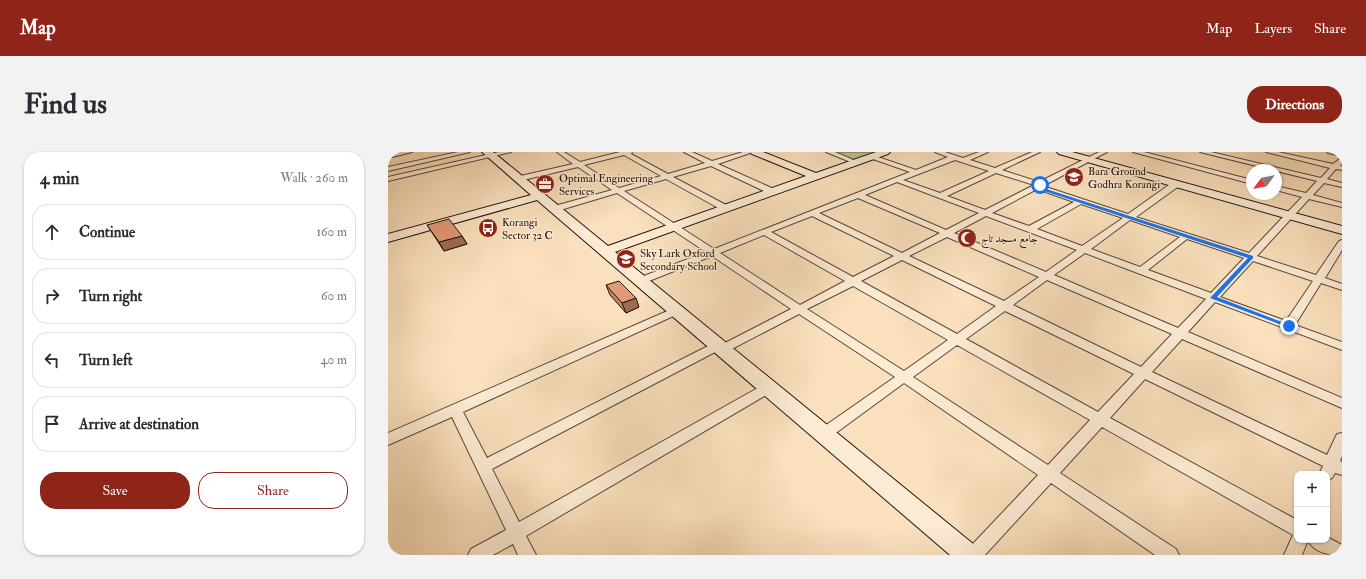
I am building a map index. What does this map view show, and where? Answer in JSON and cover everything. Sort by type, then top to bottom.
[{"type":"street","points":[[388,156],[409,152]]},
{"type":"street","points":[[388,169],[467,152]]},
{"type":"street","points":[[388,179],[489,154],[508,152]]},
{"type":"street","points":[[560,152],[904,377],[1170,555]]},
{"type":"street","points":[[519,179],[626,152],[725,208]]},
{"type":"street","points":[[688,152],[771,191]]},
{"type":"street","points":[[554,209],[750,152]]},
{"type":"street","points":[[755,152],[814,176]]},
{"type":"street","points":[[829,152],[855,162]]},
{"type":"street","points":[[605,251],[771,191],[885,152]]},
{"type":"street","points":[[938,152],[1342,287]]},
{"type":"street","points":[[964,160],[985,152]]},
{"type":"street","points":[[940,196],[1037,152]]},
{"type":"street","points":[[1062,152],[1342,230]]},
{"type":"street","points":[[483,467],[720,347],[799,309],[1104,152]]},
{"type":"street","points":[[1136,152],[1214,160],[1342,185]]},
{"type":"street","points":[[1203,152],[1246,179]]},
{"type":"street","points":[[1269,152],[1340,165]]},
{"type":"street","points":[[1330,152],[1342,154]]},
{"type":"street","points":[[489,154],[968,555]]},
{"type":"street","points":[[872,157],[916,172]]},
{"type":"street","points":[[640,281],[955,157]]},
{"type":"street","points":[[974,555],[1322,180],[1340,165]]},
{"type":"street","points":[[897,180],[1342,346]]},
{"type":"street","points":[[824,434],[1176,184]]},
{"type":"street","points":[[1282,190],[1342,205]]},
{"type":"street","points":[[388,238],[539,196]]},
{"type":"street","points":[[858,196],[1342,403]]},
{"type":"street","points":[[1030,229],[1081,201]]},
{"type":"street","points":[[812,213],[1143,373],[1333,469],[1342,438]]},
{"type":"street","points":[[764,232],[1294,527]]},
{"type":"street","points":[[1141,271],[1186,236]]},
{"type":"street","points":[[1289,326],[1342,243]]},
{"type":"street","points":[[388,439],[676,311]]},
{"type":"street","points":[[478,555],[768,388]]},
{"type":"street","points":[[455,410],[527,555]]},
{"type":"street","points":[[1293,555],[1299,543]]},
{"type":"street","points":[[1322,543],[1342,554]]},
{"type":"green space","points":[[829,152],[884,152],[855,162]]},
{"type":"building","points":[[449,219],[462,236],[439,242],[427,225]]},
{"type":"building","points":[[619,281],[636,298],[622,303],[606,285]]},
{"type":"place","name":"Bara Ground Godhra Korangi","points":[[1074,177]]},
{"type":"place","name":"Optimal Engineering Services","points":[[545,184]]},
{"type":"place","name":"Korangi Sector 32 C","points":[[488,228]]},
{"type":"place","name":"جامع مسجد تاج","points":[[967,238]]},
{"type":"place","name":"Sky Lark Oxford Secondary School","points":[[626,259]]},
{"type":"route","points":[[1040,185],[1037,187],[1251,257],[1213,298],[1289,326]]}]
